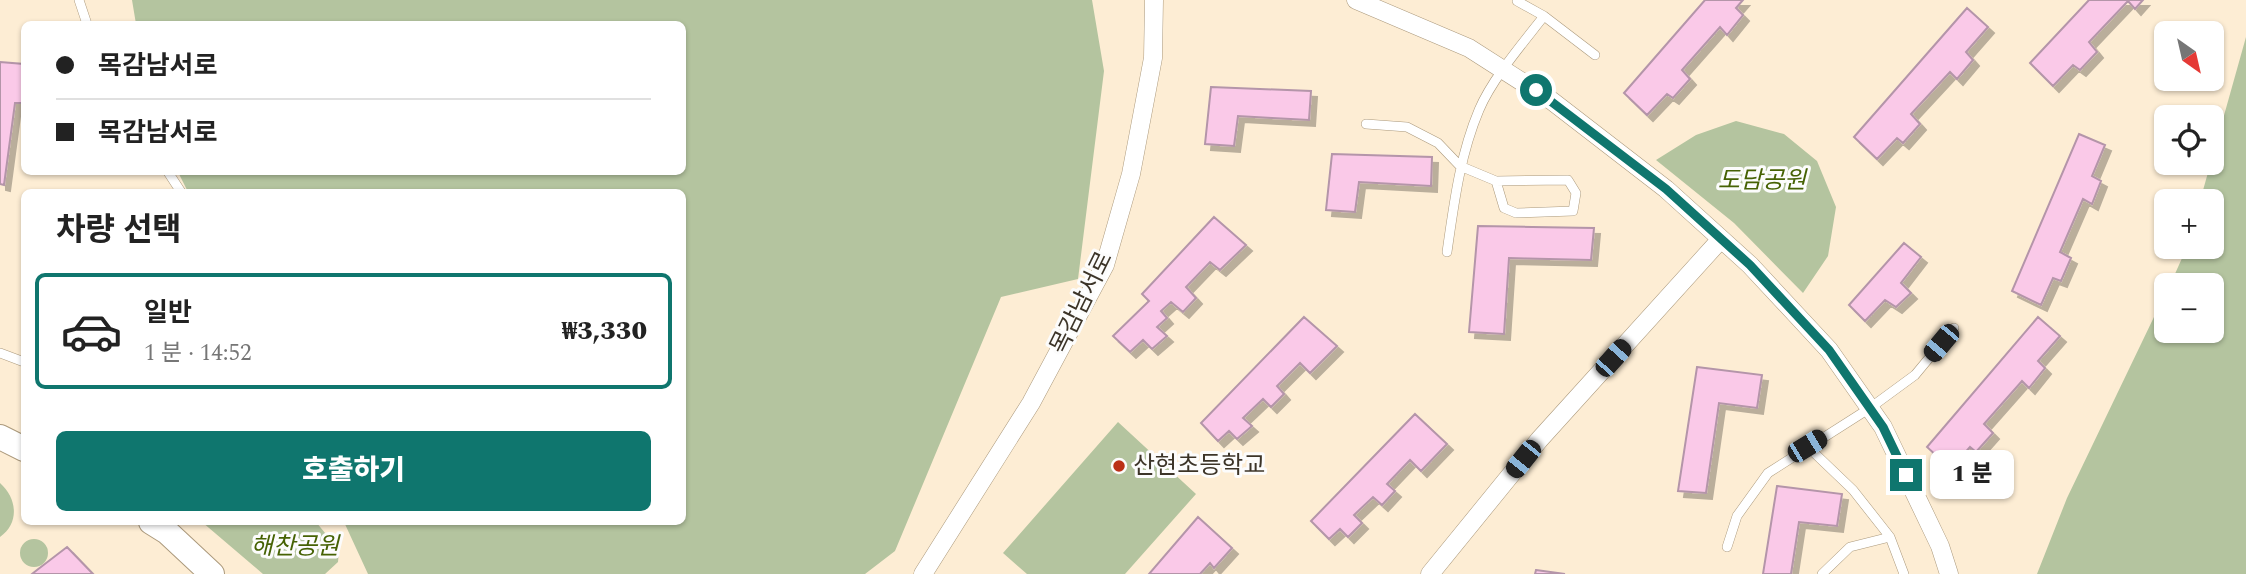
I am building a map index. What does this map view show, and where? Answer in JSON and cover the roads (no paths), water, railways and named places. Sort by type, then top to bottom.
[{"type":"street","name":"목감남서로","points":[[923,574],[1031,403],[1105,265],[1131,174],[1153,58],[1154,0]]},
{"type":"street","points":[[1356,0],[1469,48],[1552,100],[1656,181],[1750,265],[1829,350],[1883,427],[1940,546],[1949,574]]},
{"type":"street","points":[[1430,574],[1539,440],[1721,239]]},
{"type":"street","points":[[0,437],[21,448]]},
{"type":"street","points":[[164,525],[212,574]]},
{"type":"lane","points":[[79,0],[86,21]]},
{"type":"lane","points":[[1518,0],[1595,55]]},
{"type":"lane","points":[[1447,252],[1460,166],[1480,108],[1544,16]]},
{"type":"lane","points":[[1366,124],[1407,127],[1438,143],[1460,166],[1496,181],[1569,180],[1576,193],[1573,211],[1516,213],[1504,208],[1496,181]]},
{"type":"lane","points":[[1727,547],[1737,516],[1768,472],[1870,408],[1915,375],[1954,328]]},
{"type":"lane","points":[[0,353],[21,361]]},
{"type":"lane","points":[[1807,446],[1853,490],[1890,537],[1904,574]]},
{"type":"lane","points":[[1822,574],[1850,547],[1890,537]]},
{"type":"place","name":"산현초등학교","points":[[1119,466]]},
{"type":"park label","name":"도담공원","points":[[1762,181]]},
{"type":"park label","name":"해찬공원","points":[[295,547]]}]
